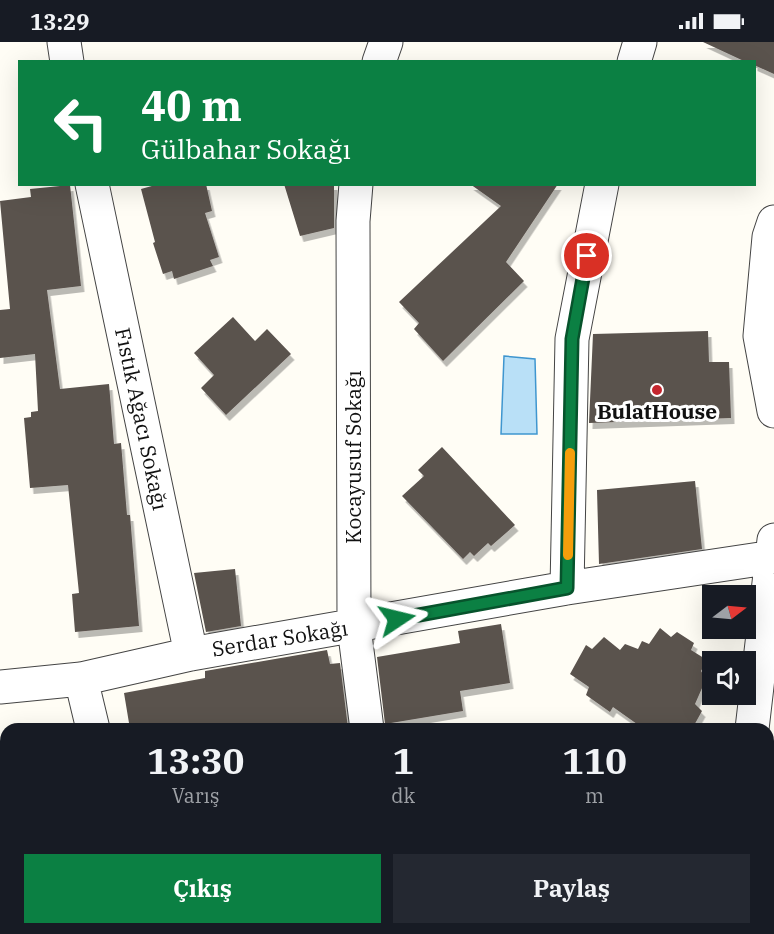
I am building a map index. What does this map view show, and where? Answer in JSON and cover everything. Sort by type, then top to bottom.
[{"type":"street","points":[[64,42],[67,60]]},
{"type":"street","points":[[634,60],[639,42]]},
{"type":"street","name":"Fıstık Ağacı Sokağı","points":[[92,186],[191,654]]},
{"type":"street","name":"Kocayusuf Sokağı","points":[[356,186],[353,221],[354,627],[366,723]]},
{"type":"street","points":[[567,588],[572,339],[602,186]]},
{"type":"street","points":[[774,222],[769,237],[768,315],[760,336],[774,411]]},
{"type":"street","points":[[753,723],[773,548]]},
{"type":"street","name":"Serdar Sokağı","points":[[0,687],[81,679],[191,654],[354,627],[773,548]]},
{"type":"street","points":[[81,679],[92,723]]},
{"type":"water","points":[[504,356],[535,359],[537,434],[501,434]]},
{"type":"building","points":[[703,42],[774,42],[774,74],[756,66],[756,60],[742,60]]},
{"type":"building","points":[[70,186],[81,286],[47,290],[60,389],[109,384],[114,444],[121,443],[127,515],[130,515],[139,626],[75,632],[72,594],[79,593],[68,485],[30,488],[24,418],[31,417],[31,412],[38,411],[35,354],[0,358],[0,310],[10,309],[0,201],[31,197],[30,189]]},
{"type":"building","points":[[152,186],[206,186],[212,211],[205,213],[219,257],[210,260],[213,266],[174,279],[172,271],[163,274],[153,243],[155,242],[141,189]]},
{"type":"building","points":[[285,186],[334,186],[334,228],[300,236]]},
{"type":"building","points":[[473,186],[557,186],[506,262],[524,281],[443,361],[414,329],[419,323],[399,302],[501,206]]},
{"type":"building","points":[[233,317],[255,341],[267,329],[291,354],[226,415],[201,388],[214,375],[194,353]]},
{"type":"building","name":"BulatHouse","points":[[708,331],[709,362],[729,362],[731,418],[589,423],[593,334]]},
{"type":"building","points":[[442,447],[515,525],[491,546],[488,543],[474,556],[470,552],[463,559],[402,496],[424,476],[418,470]]},
{"type":"building","points":[[695,481],[702,549],[599,564],[597,490]]},
{"type":"building","points":[[235,569],[241,626],[206,632],[194,573]]},
{"type":"building","points":[[501,624],[510,683],[460,691],[463,711],[385,723],[377,657],[460,643],[458,631]]},
{"type":"building","points":[[660,628],[671,637],[677,632],[694,643],[691,650],[702,657],[702,688],[695,704],[702,711],[695,723],[636,723],[613,707],[610,712],[586,695],[589,687],[570,674],[586,645],[592,649],[604,637],[620,650],[625,644],[638,649],[642,641],[649,644]]},
{"type":"building","points":[[327,650],[330,664],[340,663],[347,723],[129,723],[124,693],[205,678],[205,671]]},
{"type":"slow traffic","points":[[568,555],[570,453]]},
{"type":"place","name":"BulatHouse","points":[[657,390]]},
{"type":"route","points":[[397,619],[567,588],[572,339],[587,256]]}]
